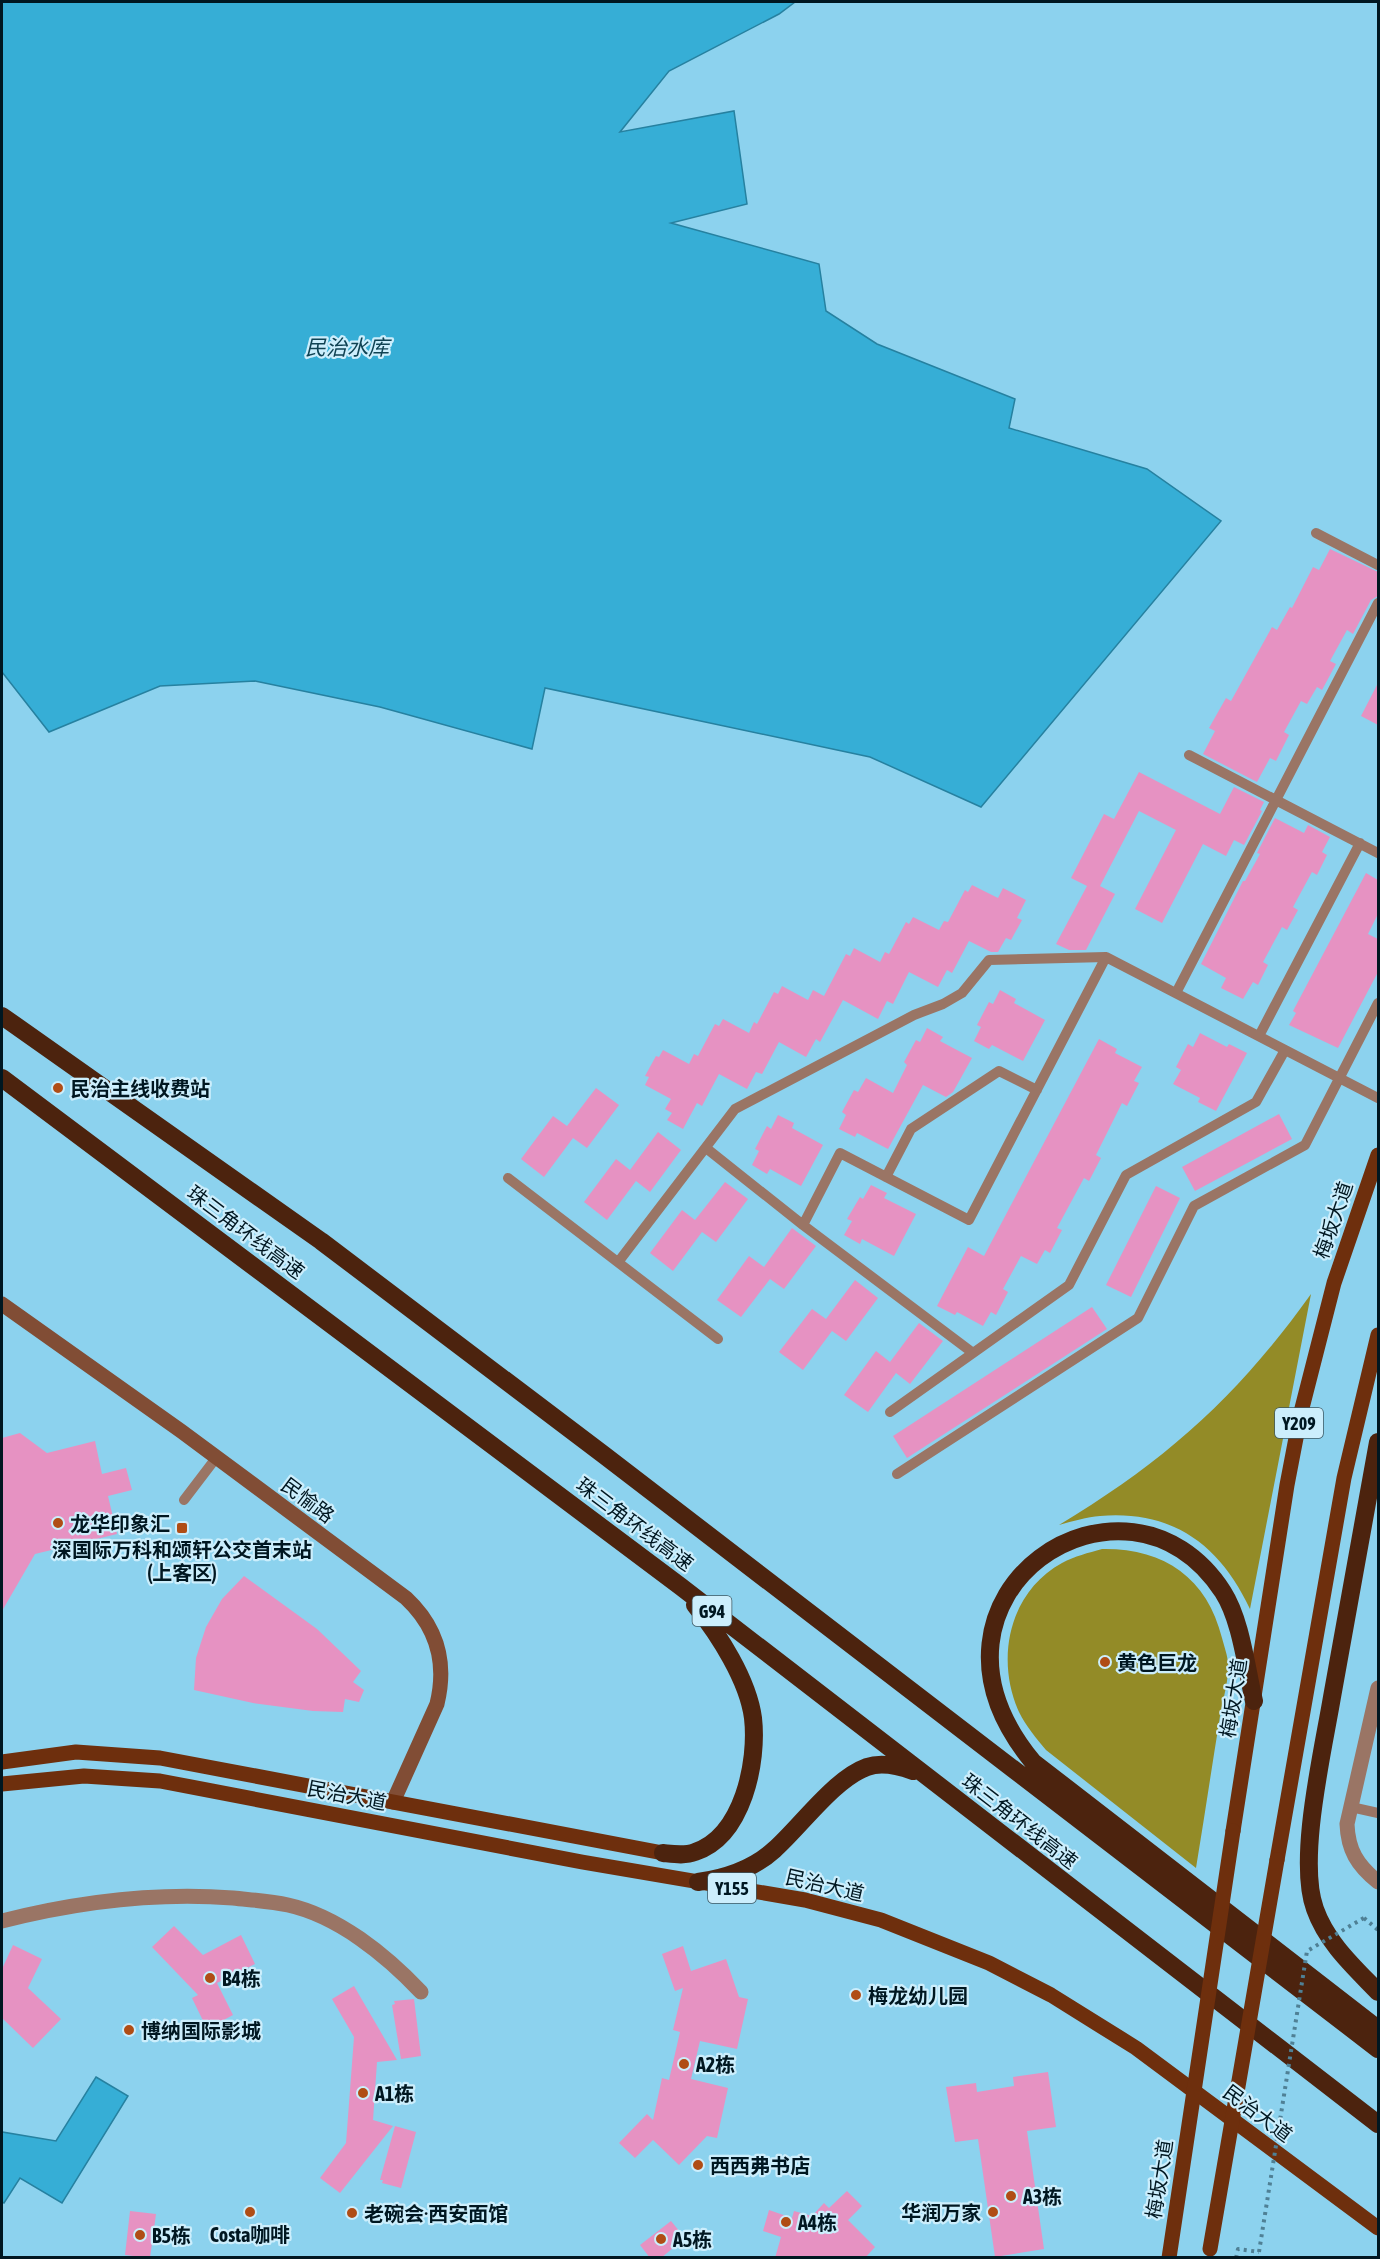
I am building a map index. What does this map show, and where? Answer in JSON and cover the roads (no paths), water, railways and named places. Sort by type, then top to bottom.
[{"type":"highway","name":"珠三角环线高速","points":[[2,1016],[321,1241],[604,1455],[1378,2049]]},
{"type":"highway","name":"珠三角环线高速","points":[[2,1077],[680,1586],[1378,2124]]},
{"type":"highway","points":[[1378,1442],[1322,1757],[1310,1839],[1309,1877],[1315,1909],[1332,1942],[1378,1992]]},
{"type":"highway","points":[[1254,1701],[1234,1615],[1224,1593],[1191,1557],[1171,1544],[1148,1536],[1124,1532],[1100,1533],[1076,1538],[1054,1548],[1034,1562],[1017,1580],[1004,1600],[994,1623],[990,1647],[990,1671],[995,1696],[1004,1720],[1017,1743],[1034,1762],[1378,2029]]},
{"type":"highway","points":[[663,1853],[694,1853],[709,1846],[732,1819],[744,1797],[752,1771],[753,1718],[743,1686],[720,1641],[680,1586]]},
{"type":"highway","points":[[698,1882],[745,1870],[773,1851],[846,1778],[868,1766],[891,1765],[911,1770],[928,1778]]},
{"type":"main road","name":"梅坂大道","points":[[1169,2258],[1287,1485],[1301,1412],[1334,1283],[1378,1155]]},
{"type":"main road","points":[[1210,2253],[1344,1478],[1378,1335]]},
{"type":"main road","name":"民治大道","points":[[2,1762],[76,1752],[148,1757],[663,1853]]},
{"type":"main road","name":"民治大道","points":[[2,1784],[84,1776],[160,1781],[582,1862],[836,1907],[881,1920],[999,1969],[1051,1995],[1136,2048],[1378,2228]]},
{"type":"street","name":"民愉路","points":[[2,1304],[216,1458],[416,1608],[433,1632],[441,1660],[441,1690],[437,1704],[393,1802]]},
{"type":"street","points":[[1378,1688],[1347,1824],[1347,1841],[1353,1857],[1378,1882]]},
{"type":"street","points":[[2,1921],[64,1907],[139,1898],[214,1897],[289,1905],[338,1926],[361,1939],[396,1966],[421,1992]]},
{"type":"lane","points":[[1316,533],[1378,565]]},
{"type":"lane","points":[[1176,993],[1378,603]]},
{"type":"lane","points":[[1189,755],[1378,853]]},
{"type":"lane","points":[[1259,1036],[1360,843]]},
{"type":"lane","points":[[803,1225],[840,1153],[969,1220],[1106,957]]},
{"type":"lane","points":[[619,1262],[735,1109],[914,1015],[943,1004],[962,993],[989,960],[1106,957],[1378,1098]]},
{"type":"lane","points":[[897,1474],[1138,1318],[1194,1206],[1305,1145],[1378,1003]]},
{"type":"lane","points":[[890,1412],[1068,1285],[1126,1175],[1256,1102],[1285,1050]]},
{"type":"lane","points":[[886,1177],[911,1129],[999,1071],[1037,1090]]},
{"type":"lane","points":[[706,1148],[803,1225],[973,1353]]},
{"type":"lane","points":[[508,1178],[718,1339]]},
{"type":"lane","points":[[184,1500],[216,1458]]},
{"type":"lane","points":[[1351,1807],[1378,1813]]},
{"type":"water","name":"民治水库","points":[[2,2],[795,2],[779,14],[669,71],[620,132],[734,111],[747,204],[671,223],[819,264],[826,311],[877,344],[1015,399],[1009,428],[1147,469],[1221,521],[981,807],[870,757],[545,688],[532,749],[380,707],[255,681],[160,686],[49,732],[2,672]]},
{"type":"water","points":[[96,2077],[128,2096],[62,2203],[20,2178],[4,2203],[2,2202],[2,2132],[56,2141]]},
{"type":"place","name":"民治主线收费站","points":[[58,1088]]},
{"type":"place","name":"龙华印象汇","points":[[58,1523]]},
{"type":"place","name":"深国际万科和颂轩公交首末站 (上客区)","points":[[182,1528]]},
{"type":"place","name":"黄色巨龙","points":[[1105,1662]]},
{"type":"place","name":"B4栋","points":[[210,1978]]},
{"type":"place","name":"梅龙幼儿园","points":[[856,1995]]},
{"type":"place","name":"博纳国际影城","points":[[129,2030]]},
{"type":"place","name":"A2栋","points":[[684,2064]]},
{"type":"place","name":"A1栋","points":[[363,2093]]},
{"type":"place","name":"西西弗书店","points":[[698,2165]]},
{"type":"place","name":"A3栋","points":[[1011,2196]]},
{"type":"place","name":"Costa咖啡","points":[[250,2212]]},
{"type":"place","name":"华润万家","points":[[993,2212]]},
{"type":"place","name":"老碗会·西安面馆","points":[[352,2213]]},
{"type":"place","name":"A4栋","points":[[786,2222]]},
{"type":"place","name":"B5栋","points":[[140,2235]]},
{"type":"place","name":"A5栋","points":[[661,2239]]}]
